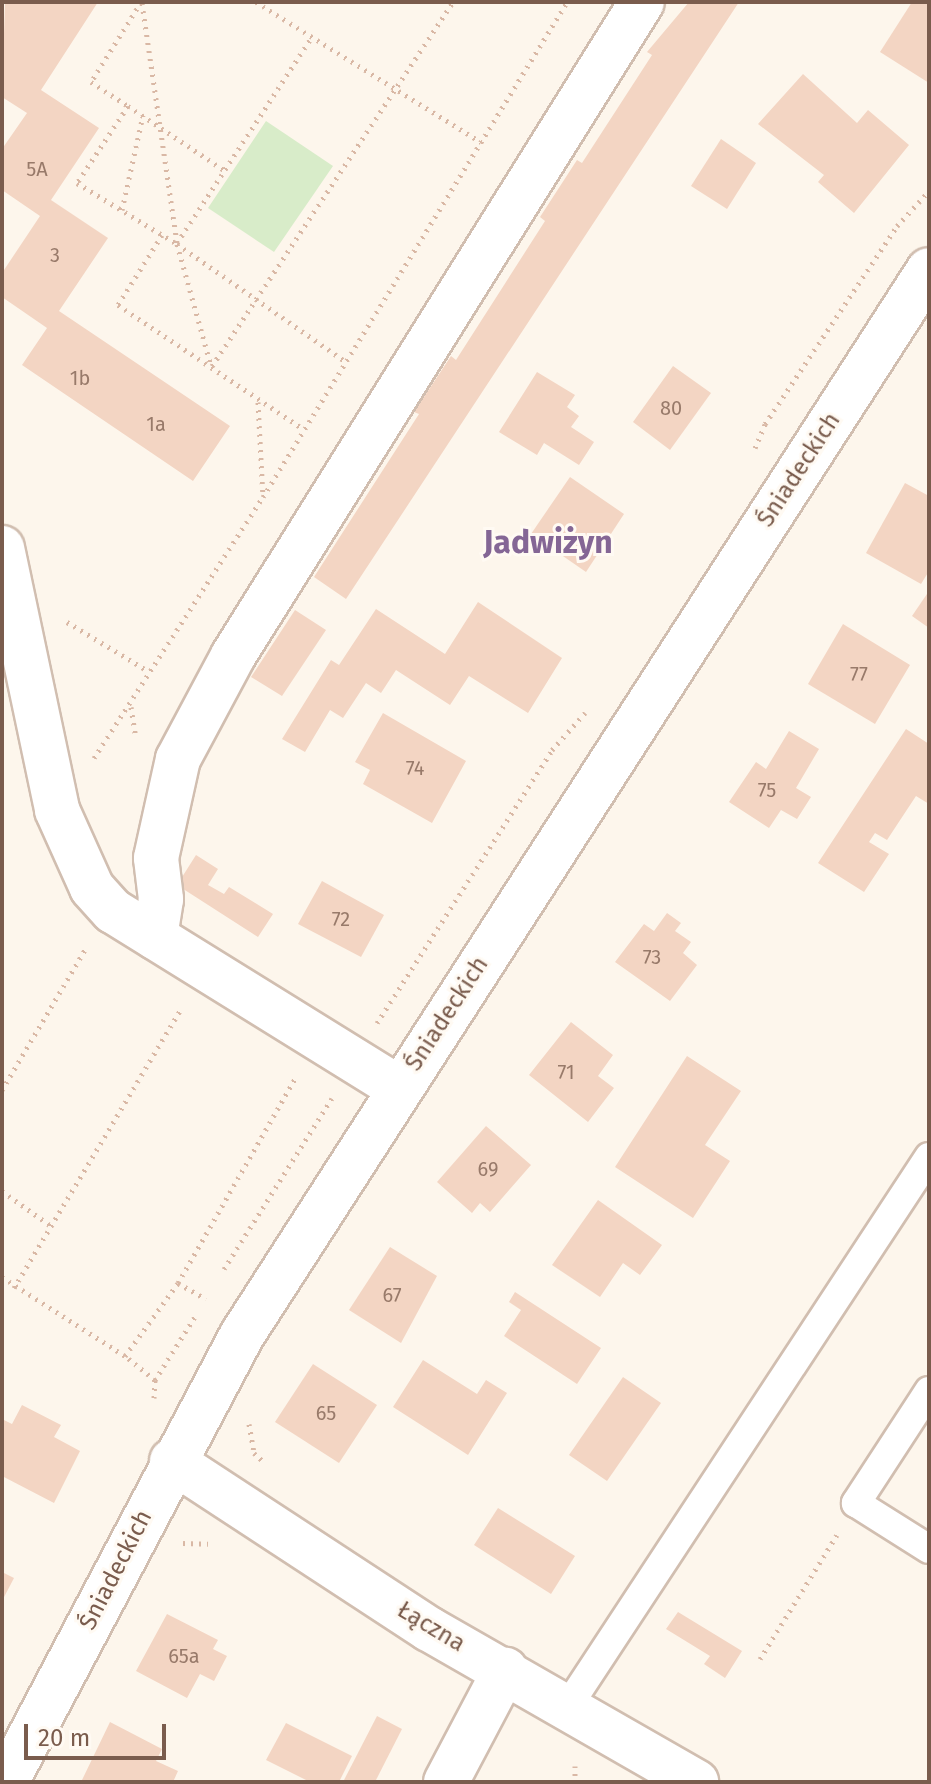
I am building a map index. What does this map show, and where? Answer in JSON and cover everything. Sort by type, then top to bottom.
[{"type":"street","points":[[155,937],[161,899],[156,858],[178,759],[233,656],[642,2]]},
{"type":"street","name":"Śniadeckich","points":[[6,1782],[172,1461],[242,1335],[929,270]]},
{"type":"street","points":[[6,568],[57,810],[92,888],[113,911],[205,964],[399,1088]]},
{"type":"street","name":"Łączna","points":[[172,1461],[429,1629],[696,1782]]},
{"type":"street","points":[[446,1782],[505,1670]]},
{"type":"lane","points":[[568,1706],[929,1157]]},
{"type":"lane","points":[[929,1391],[856,1503],[929,1549]]},
{"type":"path","points":[[142,2],[91,82],[162,126],[224,170]]},
{"type":"path","points":[[142,2],[177,244],[212,366]]},
{"type":"path","points":[[256,2],[394,91],[481,142]]},
{"type":"path","points":[[212,366],[453,2]]},
{"type":"path","points":[[57,810],[131,706],[148,671],[263,497],[302,428],[346,362],[567,2]]},
{"type":"path","points":[[177,244],[312,36]]},
{"type":"path","points":[[128,106],[77,183],[177,244],[346,362]]},
{"type":"path","points":[[122,210],[143,115]]},
{"type":"path","points":[[754,452],[765,424],[897,226],[929,191]]},
{"type":"path","points":[[162,235],[118,305],[212,366],[258,402],[302,428]]},
{"type":"path","points":[[258,402],[263,497]]},
{"type":"path","points":[[6,568],[148,671]]},
{"type":"path","points":[[373,1030],[552,750],[592,705]]},
{"type":"path","points":[[2,1090],[113,911]]},
{"type":"path","points":[[14,1288],[205,964]]},
{"type":"path","points":[[125,1356],[178,1283],[306,1066]]},
{"type":"path","points":[[222,1272],[338,1088]]},
{"type":"path","points":[[2,1191],[51,1226]]},
{"type":"path","points":[[2,1277],[14,1288],[125,1356],[155,1380],[214,1285]]},
{"type":"path","points":[[178,1283],[206,1299]]},
{"type":"path","points":[[760,1659],[856,1503]]},
{"type":"path","points":[[178,1544],[201,1541],[221,1549]]},
{"type":"path","points":[[562,1757],[578,1767],[575,1782]]},
{"type":"green space","points":[[266,121],[333,166],[274,252],[208,208]]},
{"type":"building","points":[[5,2],[98,2],[41,90],[99,128],[51,200],[108,238],[59,311],[230,426],[193,481],[22,365],[47,328],[2,297],[2,273],[40,216],[2,190],[2,149],[27,113],[2,97]]},
{"type":"building","points":[[689,2],[739,2],[346,599],[314,577],[419,414],[414,412],[451,356],[456,360],[545,221],[540,217],[577,160],[582,163],[652,55],[647,52]]},
{"type":"building","points":[[912,2],[929,2],[929,83],[880,52]]},
{"type":"building","points":[[803,74],[857,123],[868,110],[909,145],[854,213],[818,182],[824,175],[758,124]]},
{"type":"building","points":[[721,139],[756,163],[727,209],[691,186]]},
{"type":"building","points":[[673,366],[711,393],[670,450],[633,422]]},
{"type":"building","points":[[537,372],[575,395],[567,407],[579,416],[571,427],[594,442],[579,465],[544,443],[537,455],[499,432]]},
{"type":"building","points":[[570,477],[624,514],[586,572],[531,534]]},
{"type":"building","points":[[905,483],[929,496],[929,571],[921,584],[866,553]]},
{"type":"building","points":[[929,591],[929,628],[912,616]]},
{"type":"building","points":[[478,602],[562,658],[528,713],[469,676],[450,705],[396,670],[381,693],[366,683],[343,718],[330,710],[305,752],[282,739],[331,660],[339,665],[376,609],[445,654]]},
{"type":"building","points":[[295,610],[326,630],[282,696],[251,677]]},
{"type":"building","points":[[843,624],[910,665],[875,724],[808,684]]},
{"type":"building","points":[[383,713],[466,761],[432,823],[363,784],[370,770],[355,762]]},
{"type":"building","points":[[906,729],[929,744],[929,804],[916,796],[887,840],[875,833],[869,842],[889,854],[864,892],[818,863]]},
{"type":"building","points":[[789,731],[819,749],[796,788],[811,797],[797,819],[781,810],[769,828],[729,802],[756,762],[766,769]]},
{"type":"building","points":[[196,855],[218,869],[208,885],[224,894],[229,887],[273,914],[258,937],[177,885]]},
{"type":"building","points":[[322,881],[384,915],[361,957],[298,924]]},
{"type":"building","points":[[667,913],[681,923],[675,931],[691,942],[683,953],[697,965],[670,1001],[615,962],[644,924],[654,931]]},
{"type":"building","points":[[571,1022],[613,1055],[598,1076],[614,1088],[588,1122],[529,1075]]},
{"type":"building","points":[[687,1056],[741,1091],[705,1145],[730,1161],[693,1218],[615,1167]]},
{"type":"building","points":[[486,1126],[531,1165],[490,1212],[480,1203],[472,1213],[437,1182]]},
{"type":"building","points":[[598,1200],[662,1245],[640,1275],[623,1263],[600,1297],[552,1265]]},
{"type":"building","points":[[390,1247],[437,1276],[401,1343],[349,1310]]},
{"type":"building","points":[[515,1292],[601,1348],[577,1384],[504,1336],[521,1310],[509,1302]]},
{"type":"building","points":[[423,1360],[477,1394],[486,1380],[507,1393],[468,1455],[393,1407]]},
{"type":"building","points":[[313,1364],[377,1405],[339,1463],[275,1422]]},
{"type":"building","points":[[623,1377],[661,1403],[607,1481],[569,1455]]},
{"type":"building","points":[[22,1405],[61,1425],[54,1437],[80,1451],[54,1503],[2,1476],[2,1419],[12,1424]]},
{"type":"building","points":[[498,1508],[575,1556],[551,1594],[474,1545]]},
{"type":"building","points":[[2,1572],[14,1578],[2,1601]]},
{"type":"building","points":[[678,1612],[742,1651],[725,1678],[704,1664],[710,1656],[666,1629]]},
{"type":"building","points":[[167,1614],[218,1640],[213,1649],[227,1656],[214,1681],[200,1674],[187,1698],[136,1671]]},
{"type":"building","points":[[377,1716],[402,1729],[375,1782],[343,1782]]},
{"type":"building","points":[[110,1722],[162,1749],[156,1761],[178,1771],[173,1782],[82,1780]]},
{"type":"building","points":[[286,1723],[352,1756],[339,1782],[310,1782],[266,1760]]},
{"type":"district","name":"Jadwiżyn","points":[[548,542]]}]
